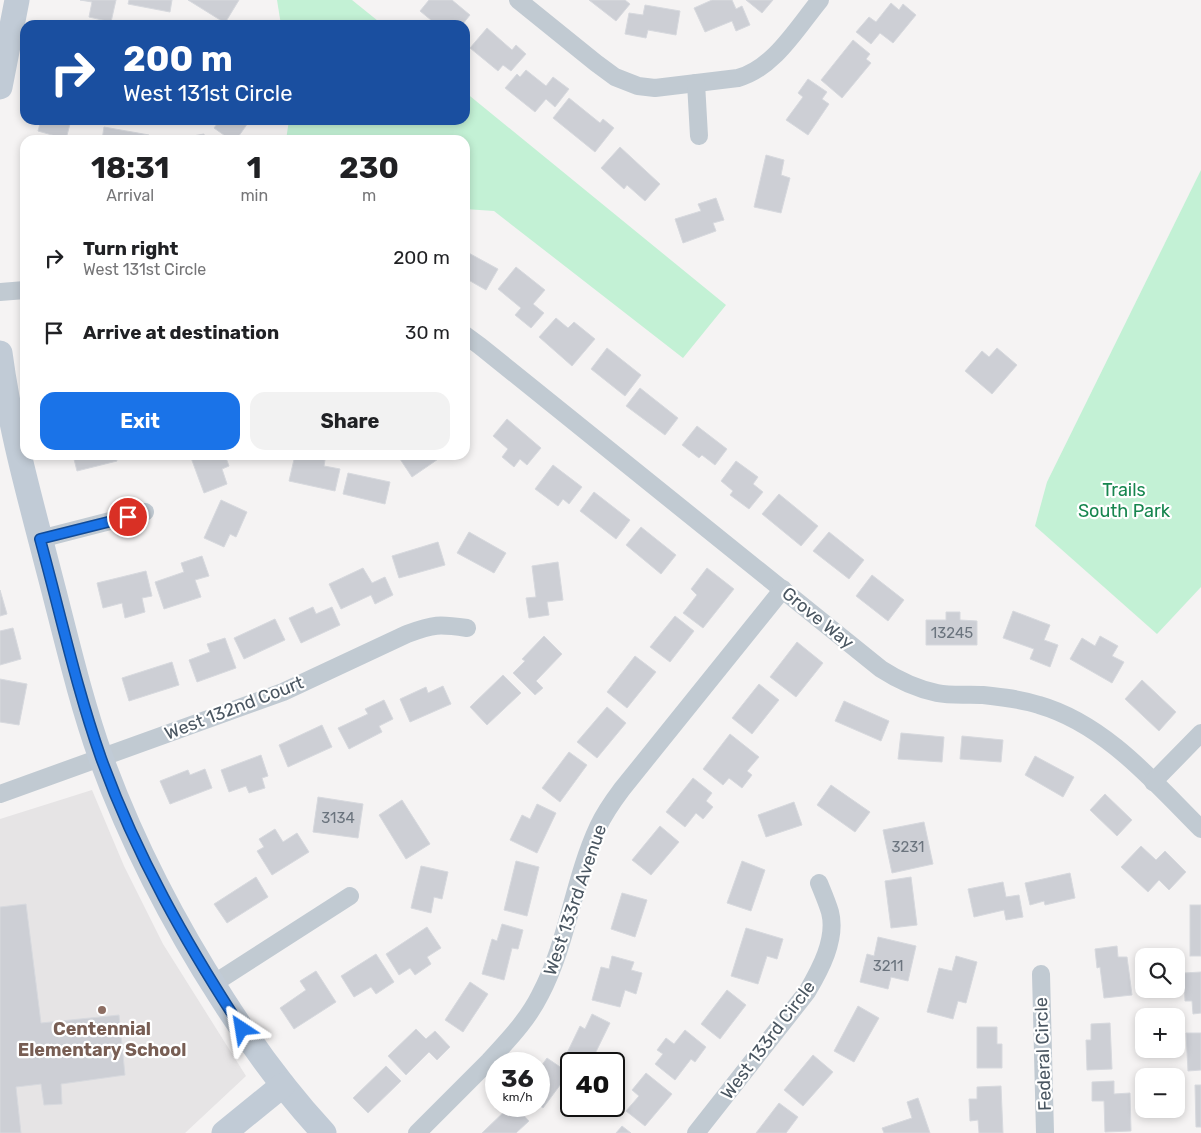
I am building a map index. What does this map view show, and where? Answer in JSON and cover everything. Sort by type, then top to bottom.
[{"type":"street","points":[[0,87],[17,42],[17,0]]},
{"type":"street","points":[[518,0],[615,76],[638,86],[654,88],[738,78],[751,74],[775,56],[820,0]]},
{"type":"street","points":[[696,83],[699,136]]},
{"type":"street","points":[[0,292],[20,290]]},
{"type":"street","name":"Grove Way","points":[[470,339],[888,674],[916,687],[938,694],[1010,698],[1040,705],[1062,714],[1100,735],[1201,828]]},
{"type":"street","points":[[0,354],[20,459]]},
{"type":"street","points":[[20,460],[78,681],[101,758],[139,849],[158,890],[213,984],[264,1062],[305,1113],[324,1133]]},
{"type":"street","points":[[40,539],[145,512]]},
{"type":"street","name":"West 133rd Avenue","points":[[417,1133],[479,1071],[516,1032],[529,1015],[541,994],[558,953],[589,849],[605,814],[622,789],[783,590]]},
{"type":"street","name":"West 132nd Court","points":[[0,794],[283,692],[428,626],[442,624],[467,628]]},
{"type":"street","points":[[1153,782],[1201,733]]},
{"type":"street","name":"West 133rd Circle","points":[[696,1133],[807,992],[820,971],[832,926],[830,914],[819,883]]},
{"type":"street","points":[[213,984],[350,896]]},
{"type":"street","name":"Federal Circle","points":[[1040,974],[1045,1133]]},
{"type":"street","points":[[224,1133],[283,1085]]},
{"type":"shaded area","name":"Centennial Elementary School","points":[[92,790],[124,866],[163,944],[246,1076],[185,1133],[0,1133],[0,819]]},
{"type":"green space","points":[[277,0],[352,0],[377,20],[280,20]]},
{"type":"green space","points":[[470,96],[726,305],[683,358],[494,211],[470,209],[470,135],[287,135],[288,125],[470,125]]},
{"type":"green space","name":"Trails South Park","points":[[1201,170],[1201,587],[1157,634],[1035,526],[1047,482]]},
{"type":"building","points":[[80,0],[116,0],[111,20],[89,17],[92,2]]},
{"type":"building","points":[[129,0],[172,0],[170,12],[128,4]]},
{"type":"building","points":[[188,0],[239,0],[227,20],[220,20]]},
{"type":"building","points":[[429,0],[452,0],[470,15],[466,20],[431,20],[420,11]]},
{"type":"building","points":[[589,0],[625,0],[630,4],[616,21]]},
{"type":"building","points":[[712,0],[732,0],[736,9],[742,6],[750,25],[736,31],[732,21],[705,32],[694,8]]},
{"type":"building","points":[[746,0],[773,0],[762,13]]},
{"type":"building","points":[[891,3],[899,10],[903,4],[916,15],[893,43],[880,33],[871,44],[856,32],[869,17],[876,22]]},
{"type":"building","points":[[645,5],[680,11],[676,35],[648,30],[646,38],[625,34],[629,13],[643,15]]},
{"type":"building","points":[[487,28],[512,50],[516,45],[526,54],[511,71],[503,65],[498,71],[470,48]]},
{"type":"building","points":[[853,40],[870,54],[866,59],[871,63],[842,98],[821,80]]},
{"type":"building","points":[[526,70],[546,86],[553,77],[569,89],[555,107],[546,99],[535,112],[505,88],[517,74],[520,77]]},
{"type":"building","points":[[808,79],[827,92],[822,99],[829,104],[808,135],[786,120],[803,97],[798,93]]},
{"type":"building","points":[[569,98],[600,123],[603,119],[614,128],[595,152],[553,118]]},
{"type":"building","points":[[40,125],[70,125],[67,135],[52,135],[38,131]]},
{"type":"building","points":[[216,125],[246,125],[240,135],[224,135],[214,128]]},
{"type":"building","points":[[104,127],[149,135],[103,135]]},
{"type":"building","points":[[620,147],[660,184],[645,201],[627,185],[624,189],[601,168]]},
{"type":"building","points":[[766,155],[784,160],[781,175],[790,178],[781,213],[754,207]]},
{"type":"building","points":[[716,198],[724,220],[713,223],[716,231],[683,243],[675,219],[701,211],[698,204]]},
{"type":"building","points":[[470,254],[498,269],[486,290],[470,281]]},
{"type":"building","points":[[516,267],[545,290],[533,304],[544,313],[531,328],[515,315],[521,308],[498,289]]},
{"type":"building","points":[[556,318],[568,328],[574,322],[595,339],[572,366],[539,337]]},
{"type":"building","points":[[607,348],[641,375],[625,396],[591,369]]},
{"type":"building","points":[[997,348],[1017,365],[992,394],[965,371],[982,351],[989,357]]},
{"type":"building","points":[[640,388],[678,418],[665,435],[626,406]]},
{"type":"building","points":[[507,419],[541,448],[527,465],[520,459],[514,467],[502,457],[508,449],[493,436]]},
{"type":"building","points":[[697,426],[727,449],[715,465],[702,455],[699,458],[682,445]]},
{"type":"building","points":[[74,460],[117,461],[77,471]]},
{"type":"building","points":[[192,460],[227,460],[229,466],[222,469],[227,484],[204,493]]},
{"type":"building","points":[[294,460],[325,460],[324,466],[340,469],[335,491],[289,481]]},
{"type":"building","points":[[401,460],[437,460],[412,477]]},
{"type":"building","points":[[736,461],[758,477],[753,484],[763,492],[749,509],[730,495],[733,491],[721,481]]},
{"type":"building","points":[[553,465],[582,487],[569,504],[563,499],[558,506],[535,489]]},
{"type":"building","points":[[348,473],[390,482],[385,504],[343,494]]},
{"type":"building","points":[[594,492],[630,520],[616,539],[580,511]]},
{"type":"building","points":[[779,494],[818,526],[801,546],[762,514]]},
{"type":"building","points":[[221,500],[247,512],[236,537],[230,534],[224,547],[204,538]]},
{"type":"building","points":[[641,527],[676,555],[661,574],[626,545]]},
{"type":"building","points":[[469,532],[506,553],[494,573],[457,553]]},
{"type":"building","points":[[829,532],[864,560],[849,579],[813,551]]},
{"type":"building","points":[[438,542],[445,565],[399,578],[392,556]]},
{"type":"building","points":[[202,556],[209,576],[195,580],[201,597],[164,609],[155,582],[184,572],[181,563]]},
{"type":"building","points":[[558,562],[563,600],[547,602],[549,615],[529,618],[526,598],[536,597],[532,566]]},
{"type":"building","points":[[363,568],[372,583],[385,577],[393,595],[375,604],[371,595],[341,609],[329,584]]},
{"type":"building","points":[[707,568],[734,589],[703,628],[683,613],[697,595],[691,589]]},
{"type":"building","points":[[146,571],[152,596],[142,598],[145,612],[125,618],[122,603],[103,608],[97,583]]},
{"type":"building","points":[[872,575],[904,600],[888,621],[856,596]]},
{"type":"building","points":[[0,590],[7,614],[0,616]]},
{"type":"building","points":[[313,607],[316,614],[332,607],[340,625],[301,643],[289,618]]},
{"type":"building","points":[[1013,611],[1050,625],[1044,640],[1058,645],[1050,667],[1030,659],[1034,649],[1003,638]]},
{"type":"building","points":[[946,612],[960,612],[960,620],[977,621],[977,645],[926,645],[926,620],[946,620]]},
{"type":"building","points":[[675,616],[694,631],[670,662],[650,647]]},
{"type":"building","points":[[275,619],[285,640],[244,659],[234,638]]},
{"type":"building","points":[[13,628],[21,659],[0,665],[0,631]]},
{"type":"building","points":[[544,636],[562,654],[536,681],[543,688],[535,695],[513,673],[525,661],[522,659]]},
{"type":"building","points":[[1100,636],[1118,646],[1112,656],[1124,662],[1112,683],[1070,659],[1082,638],[1095,646]]},
{"type":"building","points":[[225,638],[236,668],[197,682],[189,660],[210,652],[207,644]]},
{"type":"building","points":[[797,642],[823,663],[796,697],[770,677]]},
{"type":"building","points":[[635,656],[656,672],[627,708],[607,692]]},
{"type":"building","points":[[172,662],[179,685],[129,701],[122,678]]},
{"type":"building","points":[[503,675],[521,693],[487,725],[470,707]]},
{"type":"building","points":[[0,679],[27,684],[19,725],[0,722]]},
{"type":"building","points":[[1142,680],[1176,712],[1159,731],[1125,699]]},
{"type":"building","points":[[759,684],[779,700],[752,734],[732,718]]},
{"type":"building","points":[[443,686],[451,704],[410,722],[400,699],[426,687],[428,693]]},
{"type":"building","points":[[384,700],[393,719],[379,726],[382,732],[349,749],[338,728],[368,714],[365,709]]},
{"type":"building","points":[[844,701],[889,721],[881,741],[835,721]]},
{"type":"building","points":[[607,707],[626,723],[597,758],[577,742]]},
{"type":"building","points":[[322,725],[332,747],[288,767],[279,745]]},
{"type":"building","points":[[901,733],[944,737],[942,762],[898,759]]},
{"type":"building","points":[[730,734],[759,757],[747,771],[752,775],[742,788],[729,778],[723,785],[703,769]]},
{"type":"building","points":[[962,736],[1003,740],[1001,762],[960,759]]},
{"type":"building","points":[[569,752],[587,765],[560,802],[542,788]]},
{"type":"building","points":[[261,755],[268,776],[262,778],[265,788],[249,793],[246,786],[229,792],[221,770]]},
{"type":"building","points":[[1035,756],[1074,777],[1063,797],[1025,775]]},
{"type":"building","points":[[205,769],[212,788],[170,804],[160,781],[188,770],[190,775]]},
{"type":"building","points":[[693,778],[712,793],[706,801],[713,807],[703,819],[696,813],[685,827],[666,812]]},
{"type":"building","points":[[831,785],[870,812],[855,832],[817,805]]},
{"type":"building","points":[[1105,794],[1132,820],[1117,836],[1090,810]]},
{"type":"building","points":[[318,797],[363,804],[358,838],[313,832]]},
{"type":"building","points":[[402,800],[430,844],[406,859],[379,815]]},
{"type":"building","points":[[794,802],[802,825],[766,837],[758,815]]},
{"type":"building","points":[[537,804],[556,813],[537,853],[510,840],[522,815],[530,819]]},
{"type":"building","points":[[924,822],[933,864],[892,873],[883,830]]},
{"type":"building","points":[[660,826],[679,842],[651,875],[632,860]]},
{"type":"building","points":[[275,829],[283,842],[297,833],[309,852],[272,875],[257,851],[264,847],[259,839]]},
{"type":"building","points":[[1141,846],[1156,860],[1165,851],[1186,872],[1169,890],[1159,880],[1148,892],[1121,867]]},
{"type":"building","points":[[516,861],[539,867],[527,916],[504,910]]},
{"type":"building","points":[[742,861],[765,870],[751,911],[727,903]]},
{"type":"building","points":[[421,866],[448,872],[442,899],[434,897],[431,913],[411,908]]},
{"type":"building","points":[[1070,873],[1075,898],[1045,905],[1044,901],[1030,905],[1025,883]]},
{"type":"building","points":[[256,877],[268,897],[227,923],[214,904]]},
{"type":"building","points":[[911,877],[917,925],[891,928],[885,881]]},
{"type":"building","points":[[1003,882],[1006,897],[1019,895],[1023,917],[1006,920],[1004,910],[974,917],[968,889]]},
{"type":"building","points":[[622,893],[647,900],[635,937],[611,929]]},
{"type":"building","name":"Centennial Elementary School","points":[[26,904],[41,1023],[119,1015],[125,1075],[61,1084],[62,1104],[44,1105],[41,1084],[16,1087],[21,1133],[0,1133],[0,907]]},
{"type":"building","points":[[1190,905],[1201,905],[1201,956],[1190,956]]},
{"type":"building","points":[[502,924],[523,930],[518,949],[512,948],[504,980],[482,974],[492,939],[497,941]]},
{"type":"building","points":[[427,927],[441,948],[427,957],[431,964],[415,975],[410,968],[399,975],[386,954]]},
{"type":"building","points":[[746,928],[783,939],[777,959],[767,956],[758,984],[731,976]]},
{"type":"building","points":[[878,937],[916,946],[908,981],[891,977],[888,989],[860,982],[867,954],[874,956]]},
{"type":"building","points":[[1117,946],[1118,957],[1127,957],[1132,995],[1104,998],[1100,967],[1097,968],[1095,949]]},
{"type":"building","points":[[376,954],[394,982],[376,994],[371,987],[354,997],[341,976]]},
{"type":"building","points":[[612,956],[634,962],[631,970],[642,973],[636,994],[625,990],[620,1007],[592,1000],[601,967],[609,969]]},
{"type":"building","points":[[956,956],[977,962],[966,1003],[958,1001],[953,1019],[927,1012],[939,968],[952,971]]},
{"type":"building","points":[[316,971],[336,1002],[294,1029],[280,1008],[306,990],[300,981]]},
{"type":"building","points":[[1201,972],[1201,1013],[1193,1014],[1192,1001],[1185,1001],[1185,973]]},
{"type":"building","points":[[470,982],[488,994],[463,1032],[445,1020]]},
{"type":"building","points":[[727,990],[746,1005],[720,1039],[701,1024]]},
{"type":"building","points":[[858,1006],[879,1018],[854,1062],[834,1051]]},
{"type":"building","points":[[592,1014],[610,1023],[596,1052],[567,1052],[580,1026],[585,1029]]},
{"type":"building","points":[[1110,1023],[1112,1069],[1087,1070],[1086,1040],[1091,1040],[1091,1024]]},
{"type":"building","points":[[977,1027],[997,1027],[997,1044],[1002,1044],[1002,1068],[977,1068]]},
{"type":"building","points":[[416,1029],[426,1039],[435,1031],[450,1047],[437,1060],[429,1052],[406,1075],[388,1056]]},
{"type":"building","points":[[685,1030],[706,1047],[695,1062],[691,1059],[675,1080],[655,1064],[663,1054],[657,1050],[666,1038],[674,1044]]},
{"type":"building","points":[[1186,1033],[1201,1033],[1201,1070],[1188,1071]]},
{"type":"building","points":[[813,1055],[833,1072],[803,1106],[784,1090]]},
{"type":"building","points":[[550,1060],[560,1067],[560,1085],[550,1099]]},
{"type":"building","points":[[386,1066],[401,1081],[368,1113],[353,1098]]},
{"type":"building","points":[[646,1073],[672,1094],[645,1126],[626,1111],[639,1096],[632,1090]]},
{"type":"building","points":[[1114,1081],[1114,1094],[1130,1093],[1131,1131],[1105,1132],[1104,1101],[1092,1101],[1092,1082]]},
{"type":"building","points":[[1195,1085],[1201,1085],[1201,1127],[1196,1127]]},
{"type":"building","points":[[1001,1086],[1003,1133],[979,1133],[978,1120],[970,1121],[969,1099],[977,1099],[977,1087]]},
{"type":"building","points":[[918,1098],[930,1133],[884,1133],[882,1128],[912,1118],[907,1102]]},
{"type":"building","points":[[779,1103],[798,1117],[786,1133],[756,1133]]},
{"type":"building","points":[[499,1117],[525,1117],[529,1121],[516,1133],[482,1133]]},
{"type":"building","points":[[622,1126],[631,1133],[616,1133]]},
{"type":"place","name":"Centennial Elementary School","points":[[102,1010]]},
{"type":"route","points":[[128,517],[40,539],[101,758],[158,890],[195,956],[242,1029]]}]
